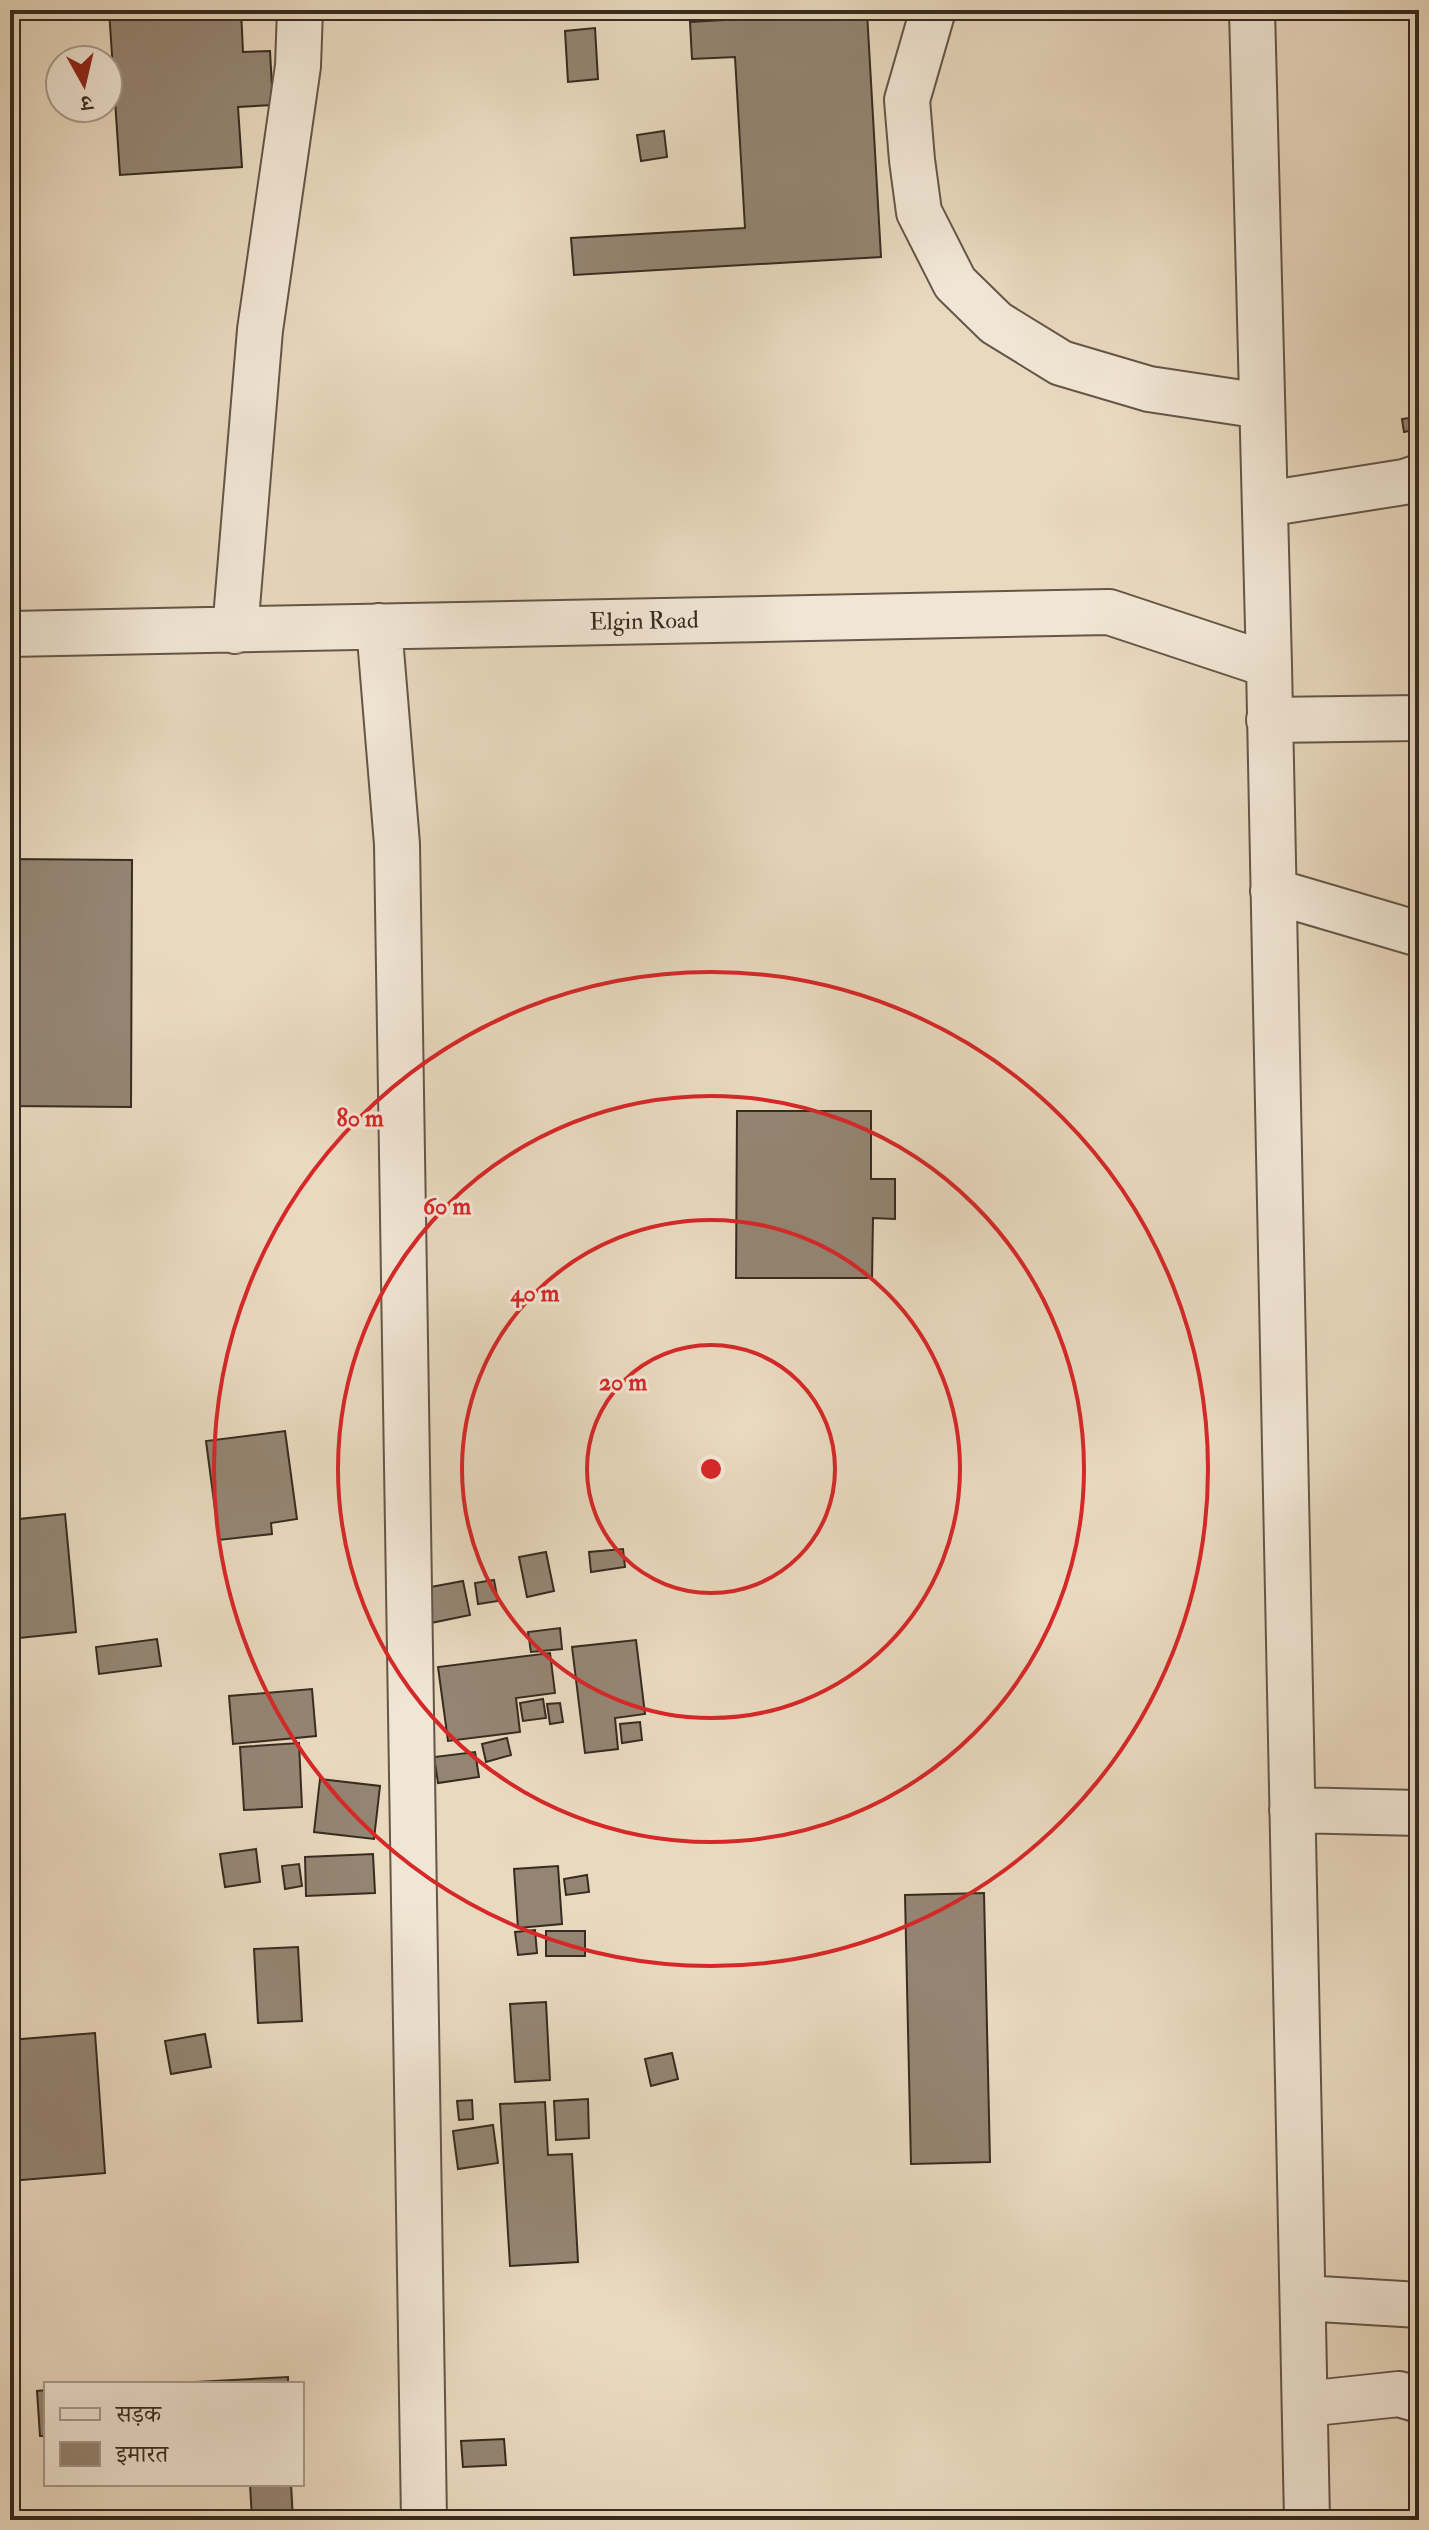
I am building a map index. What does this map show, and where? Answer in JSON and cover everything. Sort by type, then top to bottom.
[{"type":"street","points":[[235,631],[260,330],[298,66],[300,10]]},
{"type":"street","points":[[933,10],[907,100],[919,212],[955,283],[996,323],[1061,363],[1149,389],[1262,406]]},
{"type":"street","points":[[1252,10],[1269,665],[1307,2520]]},
{"type":"street","points":[[1265,504],[1419,477]]},
{"type":"street","name":"Elgin Road","points":[[10,634],[1109,612],[1269,665]]},
{"type":"street","points":[[379,626],[397,844],[424,2520]]},
{"type":"street","points":[[1269,720],[1419,718]]},
{"type":"street","points":[[1273,891],[1419,934]]},
{"type":"street","points":[[1292,1810],[1419,1813]]},
{"type":"street","points":[[1303,2298],[1419,2305]]},
{"type":"street","points":[[1305,2404],[1399,2394],[1419,2400]]},
{"type":"building","points":[[109,10],[241,10],[243,52],[270,51],[273,105],[238,107],[242,167],[120,175],[117,124],[124,124],[124,44],[111,44]]},
{"type":"building","points":[[867,12],[881,257],[574,275],[571,238],[745,228],[735,57],[692,59],[690,22]]},
{"type":"building","points":[[595,28],[598,79],[568,82],[565,31]]},
{"type":"building","points":[[664,131],[667,157],[641,161],[637,135]]},
{"type":"building","points":[[1416,417],[1418,429],[1404,432],[1402,419]]},
{"type":"building","points":[[10,859],[132,860],[131,1107],[10,1106]]},
{"type":"building","points":[[737,1111],[871,1111],[871,1179],[895,1179],[895,1219],[873,1218],[872,1278],[736,1278]]},
{"type":"building","points":[[285,1431],[297,1519],[271,1523],[272,1534],[219,1540],[206,1441]]},
{"type":"building","points":[[65,1514],[76,1632],[10,1639],[10,1520]]},
{"type":"building","points":[[623,1549],[625,1567],[591,1572],[589,1552]]},
{"type":"building","points":[[546,1552],[554,1591],[527,1597],[519,1557]]},
{"type":"building","points":[[494,1580],[498,1601],[478,1604],[475,1583]]},
{"type":"building","points":[[463,1581],[470,1615],[431,1623],[425,1588]]},
{"type":"building","points":[[560,1628],[562,1649],[531,1652],[528,1632]]},
{"type":"building","points":[[157,1639],[161,1666],[99,1674],[96,1647]]},
{"type":"building","points":[[636,1640],[645,1714],[615,1718],[618,1749],[585,1753],[572,1647]]},
{"type":"building","points":[[550,1653],[555,1693],[516,1698],[520,1732],[448,1741],[438,1667]]},
{"type":"building","points":[[312,1689],[316,1736],[233,1744],[229,1696]]},
{"type":"building","points":[[543,1699],[546,1718],[523,1721],[520,1703]]},
{"type":"building","points":[[560,1703],[563,1722],[550,1724],[547,1704]]},
{"type":"building","points":[[640,1722],[642,1740],[622,1743],[620,1724]]},
{"type":"building","points":[[507,1738],[511,1755],[486,1762],[482,1744]]},
{"type":"building","points":[[299,1743],[302,1807],[244,1810],[240,1747]]},
{"type":"building","points":[[475,1752],[479,1777],[438,1783],[434,1757]]},
{"type":"building","points":[[320,1779],[380,1786],[374,1839],[314,1832]]},
{"type":"building","points":[[256,1849],[260,1882],[225,1887],[220,1854]]},
{"type":"building","points":[[373,1854],[375,1893],[306,1896],[305,1857]]},
{"type":"building","points":[[299,1864],[302,1886],[285,1889],[282,1866]]},
{"type":"building","points":[[558,1866],[562,1924],[518,1928],[514,1869]]},
{"type":"building","points":[[587,1875],[589,1892],[566,1895],[564,1879]]},
{"type":"building","points":[[984,1893],[990,2162],[911,2164],[905,1895]]},
{"type":"building","points":[[535,1930],[537,1953],[518,1955],[515,1932]]},
{"type":"building","points":[[546,1931],[585,1931],[585,1956],[546,1956]]},
{"type":"building","points":[[298,1947],[302,2021],[258,2023],[254,1949]]},
{"type":"building","points":[[546,2002],[550,2080],[515,2082],[510,2004]]},
{"type":"building","points":[[95,2033],[105,2173],[10,2181],[10,2040]]},
{"type":"building","points":[[205,2034],[211,2067],[171,2074],[165,2041]]},
{"type":"building","points":[[672,2053],[678,2079],[651,2086],[645,2059]]},
{"type":"building","points":[[588,2099],[589,2138],[556,2140],[554,2101]]},
{"type":"building","points":[[472,2100],[473,2119],[459,2120],[457,2101]]},
{"type":"building","points":[[545,2102],[548,2155],[572,2154],[578,2262],[510,2266],[500,2104]]},
{"type":"building","points":[[493,2125],[498,2163],[458,2169],[453,2131]]},
{"type":"building","points":[[288,2377],[288,2382],[195,2382]]},
{"type":"building","points":[[44,2390],[44,2436],[40,2436],[37,2391]]},
{"type":"building","points":[[504,2439],[506,2465],[463,2467],[461,2441]]},
{"type":"building","points":[[250,2486],[291,2486],[293,2520],[252,2520]]}]
